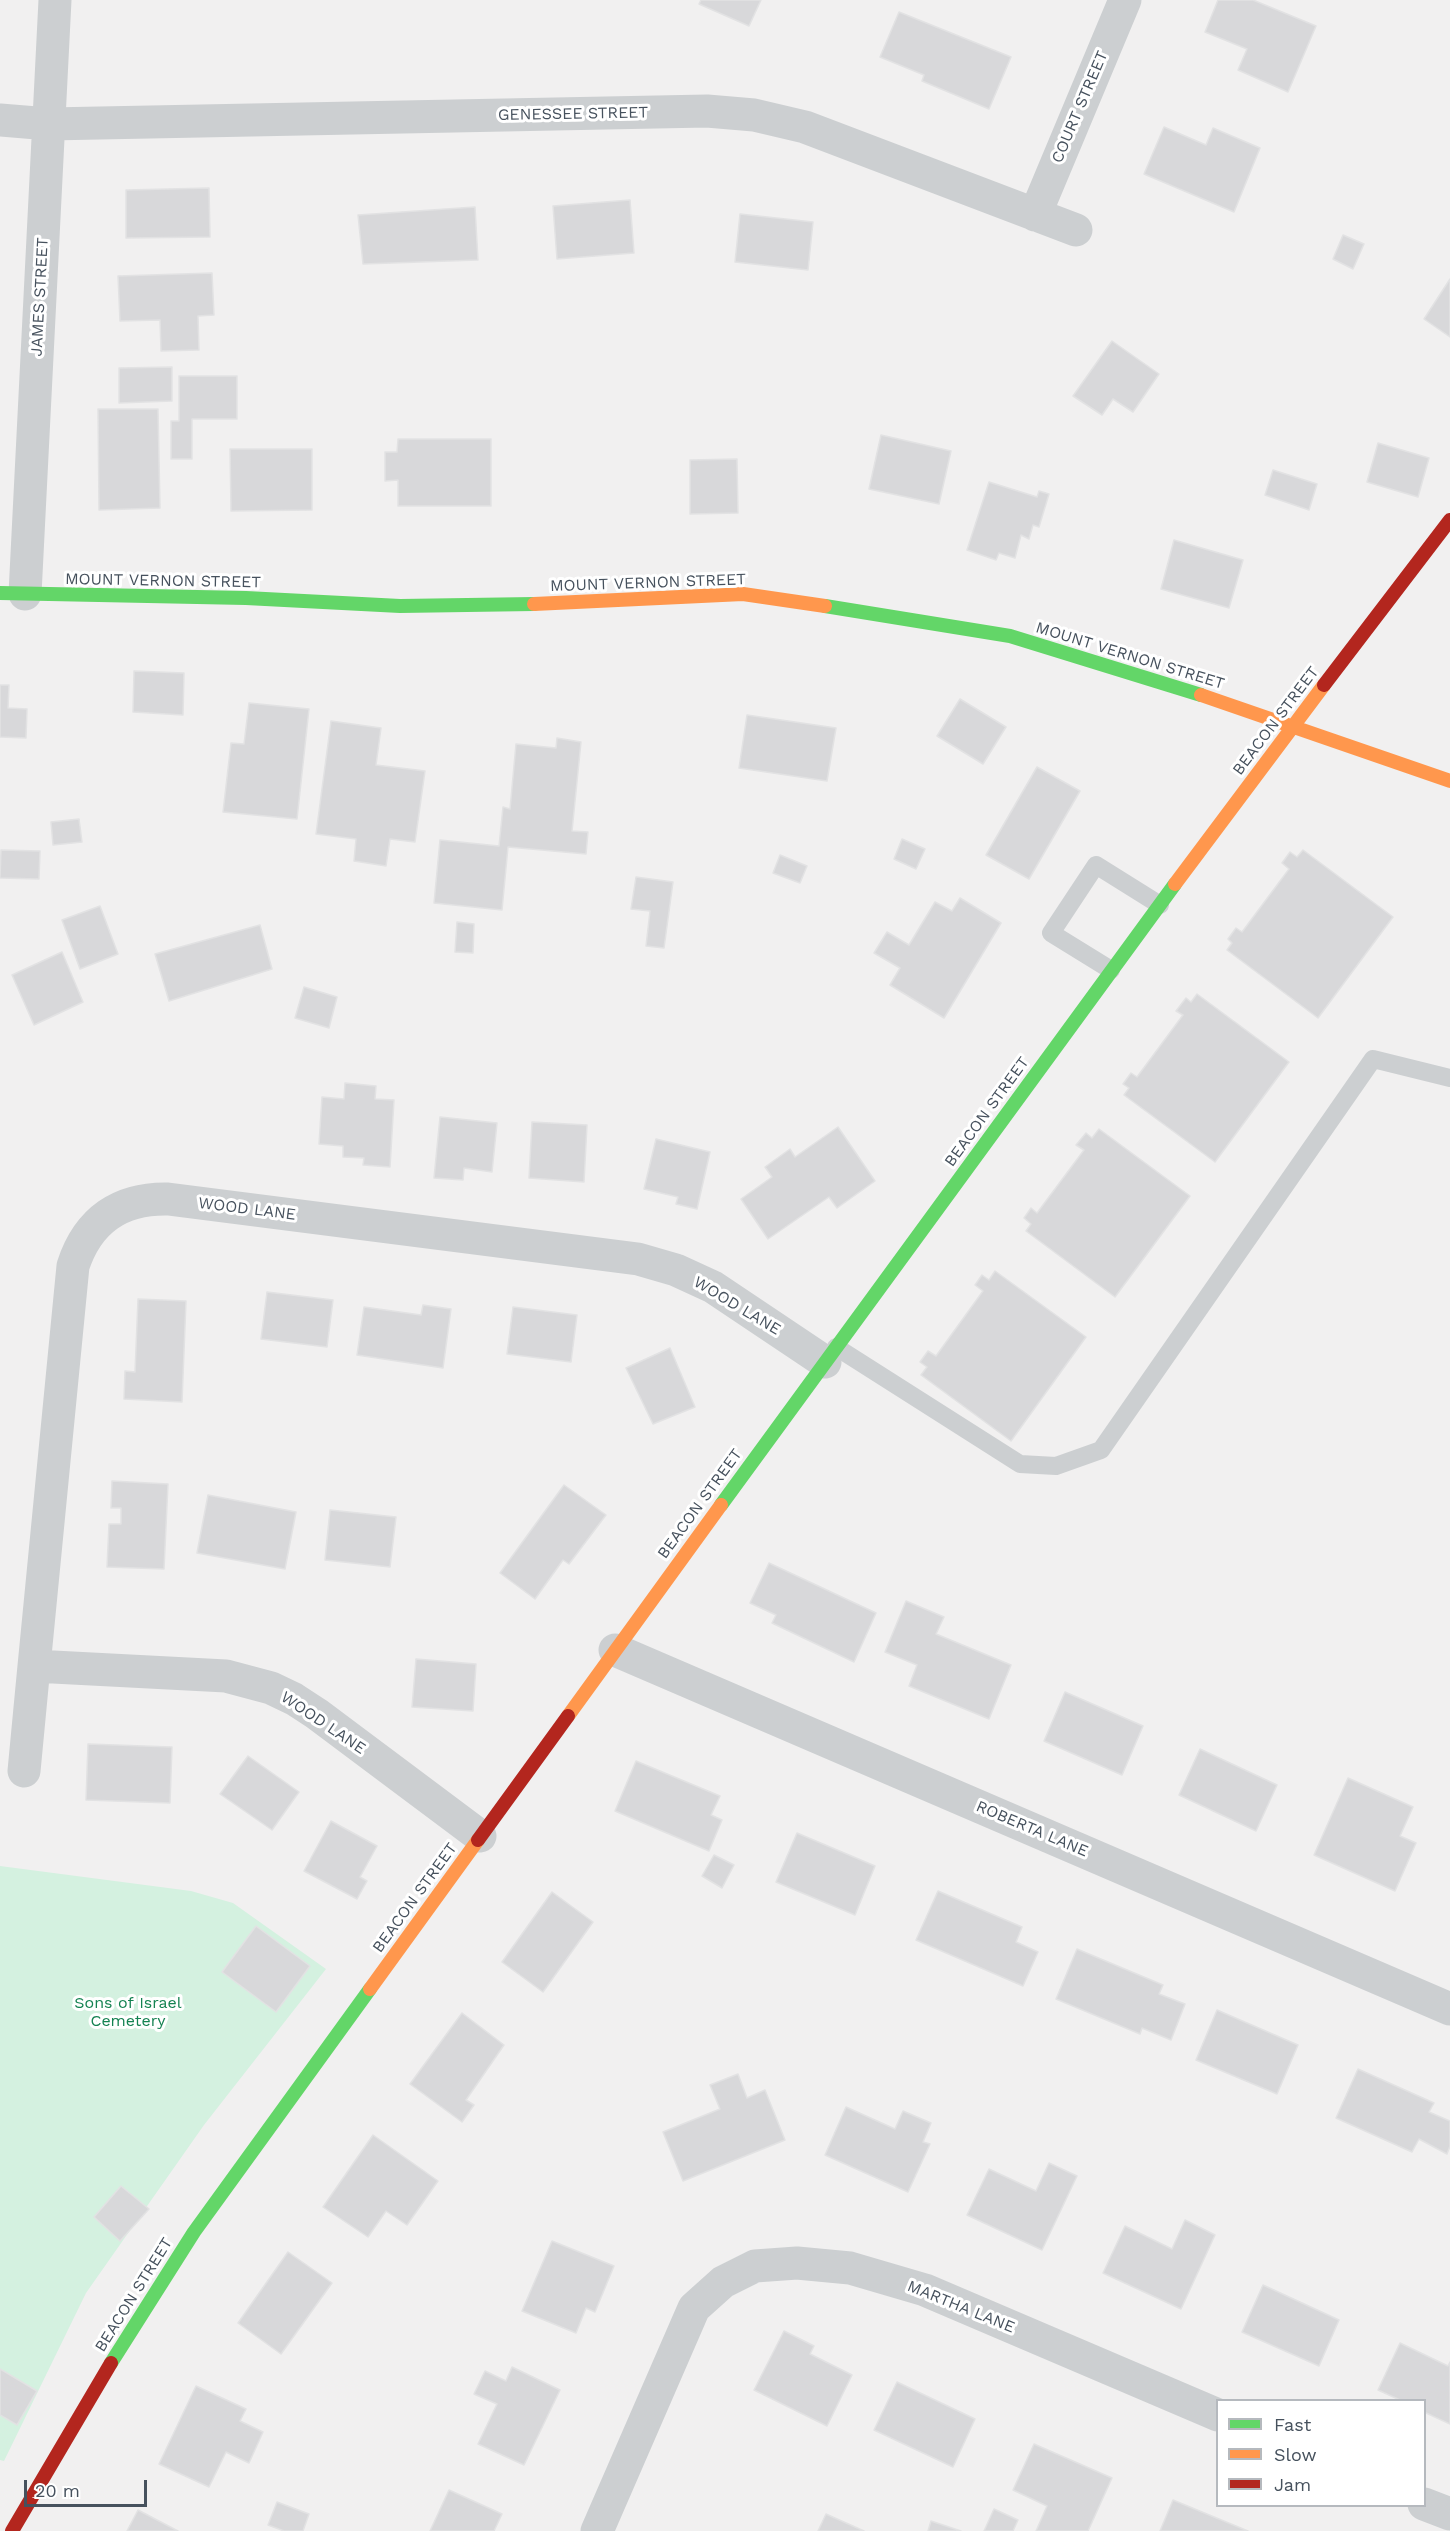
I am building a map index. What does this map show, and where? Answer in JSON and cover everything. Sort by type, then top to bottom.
[{"type":"main road","name":"BEACON STREET","points":[[12,2531],[109,2367],[194,2232],[1111,970],[1292,726],[1450,520]]},
{"type":"main road","name":"MOUNT VERNON STREET","points":[[12,594],[246,598],[400,606],[501,605],[743,594],[1010,636],[1292,726],[1450,781]]},
{"type":"street","name":"JAMES STREET","points":[[12,594],[49,124],[55,0]]},
{"type":"street","name":"COURT STREET","points":[[1035,215],[1125,0]]},
{"type":"street","name":"GENESSEE STREET","points":[[0,120],[49,124],[695,111],[754,115],[805,127],[854,144],[1076,230]]},
{"type":"street","name":"WOOD LANE","points":[[24,1771],[73,1266],[78,1251],[91,1231],[122,1206],[152,1198],[168,1199],[638,1259],[676,1270],[713,1287],[830,1354]]},
{"type":"street","name":"ROBERTA LANE","points":[[615,1650],[1450,2009]]},
{"type":"street","name":"WOOD LANE","points":[[34,1666],[208,1675],[248,1681],[271,1689],[294,1699],[317,1714],[480,1836]]},
{"type":"street","name":"MARTHA LANE","points":[[597,2531],[694,2308],[723,2282],[755,2266],[797,2263],[850,2268],[925,2290],[1216,2414]]},
{"type":"street","points":[[1426,2504],[1450,2514]]},
{"type":"lane","points":[[1111,970],[1051,933],[1096,865],[1160,904]]},
{"type":"lane","points":[[830,1354],[1020,1464],[1056,1466],[1101,1450],[1373,1059],[1450,1078]]},
{"type":"green space","name":"Sons of Israel Cemetery","points":[[0,1866],[191,1891],[233,1903],[326,1969],[204,2125],[86,2293],[4,2461],[0,2460]]},
{"type":"building","points":[[701,0],[761,0],[749,26],[699,4]]},
{"type":"building","points":[[1218,0],[1253,0],[1316,26],[1288,92],[1238,70],[1247,49],[1205,32]]},
{"type":"building","points":[[899,12],[1011,57],[989,109],[922,81],[924,75],[880,57]]},
{"type":"building","points":[[1164,127],[1206,145],[1213,128],[1260,148],[1234,212],[1144,174]]},
{"type":"building","points":[[209,188],[210,237],[126,238],[126,190]]},
{"type":"building","points":[[630,200],[634,253],[557,259],[553,206]]},
{"type":"building","points":[[475,207],[478,260],[363,264],[358,215]]},
{"type":"building","points":[[740,214],[813,222],[808,270],[735,262]]},
{"type":"building","points":[[1343,235],[1364,244],[1353,269],[1333,259]]},
{"type":"building","points":[[212,273],[214,315],[198,316],[199,350],[161,351],[160,320],[120,321],[118,276]]},
{"type":"building","points":[[1450,279],[1450,337],[1424,319]]},
{"type":"building","points":[[1112,341],[1159,374],[1133,412],[1113,399],[1102,415],[1073,396]]},
{"type":"building","points":[[172,367],[172,401],[119,403],[119,368]]},
{"type":"building","points":[[179,376],[237,376],[237,419],[192,419],[192,459],[171,459],[171,421],[179,421]]},
{"type":"building","points":[[98,409],[158,409],[160,508],[99,510]]},
{"type":"building","points":[[881,435],[951,451],[939,504],[869,489]]},
{"type":"building","points":[[398,439],[491,439],[491,506],[398,506],[398,480],[385,481],[385,452],[397,452]]},
{"type":"building","points":[[1378,443],[1429,458],[1418,497],[1367,482]]},
{"type":"building","points":[[230,449],[312,449],[312,510],[231,511]]},
{"type":"building","points":[[737,459],[738,513],[690,514],[690,460]]},
{"type":"building","points":[[1273,470],[1317,484],[1309,510],[1265,495]]},
{"type":"building","points":[[989,482],[1037,497],[1039,491],[1049,494],[1039,527],[1033,525],[1029,539],[1021,535],[1015,558],[999,553],[996,560],[967,550]]},
{"type":"building","points":[[1174,540],[1243,560],[1229,608],[1161,589]]},
{"type":"building","points":[[134,671],[184,673],[183,715],[133,712]]},
{"type":"building","points":[[0,685],[9,685],[8,708],[27,709],[26,738],[0,737]]},
{"type":"building","points":[[960,699],[1006,727],[983,764],[937,736]]},
{"type":"building","points":[[249,703],[309,709],[297,819],[223,812],[231,743],[244,744]]},
{"type":"building","points":[[747,715],[836,728],[827,781],[739,768]]},
{"type":"building","points":[[331,721],[381,728],[376,765],[425,771],[415,842],[390,839],[386,866],[354,861],[356,839],[316,834]]},
{"type":"building","points":[[557,738],[581,742],[572,831],[588,832],[586,854],[508,847],[502,910],[434,903],[440,840],[499,846],[503,807],[510,809],[516,744],[556,748]]},
{"type":"building","points":[[1037,767],[1080,791],[1029,879],[986,855]]},
{"type":"building","points":[[79,819],[82,842],[53,845],[51,822]]},
{"type":"building","points":[[902,839],[925,849],[916,869],[894,859]]},
{"type":"building","points":[[1,850],[40,851],[39,879],[0,878]]},
{"type":"building","points":[[1303,850],[1393,917],[1318,1018],[1227,950],[1232,943],[1228,939],[1236,928],[1242,932],[1289,869],[1282,863],[1290,852],[1297,857]]},
{"type":"building","points":[[780,855],[807,866],[800,883],[773,873]]},
{"type":"building","points":[[636,877],[673,882],[664,948],[646,946],[650,911],[631,909]]},
{"type":"building","points":[[960,898],[1001,923],[944,1018],[890,985],[900,968],[874,953],[887,932],[909,945],[935,902],[952,911]]},
{"type":"building","points":[[100,906],[118,954],[80,969],[62,920]]},
{"type":"building","points":[[457,922],[474,924],[473,953],[455,952]]},
{"type":"building","points":[[260,925],[272,969],[169,1001],[155,954]]},
{"type":"building","points":[[62,952],[83,1002],[34,1025],[12,975]]},
{"type":"building","points":[[304,987],[337,997],[329,1028],[295,1018]]},
{"type":"building","points":[[1197,994],[1289,1062],[1215,1162],[1124,1095],[1129,1088],[1123,1084],[1131,1073],[1137,1077],[1183,1015],[1176,1011],[1186,998],[1191,1002]]},
{"type":"building","points":[[345,1083],[376,1086],[375,1099],[394,1100],[390,1167],[363,1165],[364,1158],[343,1157],[343,1146],[319,1144],[322,1097],[344,1099]]},
{"type":"building","points":[[440,1117],[497,1123],[492,1172],[464,1168],[463,1180],[434,1178]]},
{"type":"building","points":[[532,1122],[587,1125],[584,1182],[529,1178]]},
{"type":"building","points":[[838,1127],[875,1181],[837,1208],[829,1197],[768,1239],[741,1199],[772,1177],[765,1167],[790,1149],[795,1157]]},
{"type":"building","points":[[1099,1129],[1190,1196],[1115,1297],[1026,1231],[1031,1224],[1024,1218],[1031,1208],[1037,1213],[1084,1150],[1076,1145],[1086,1133],[1092,1138]]},
{"type":"building","points":[[656,1139],[710,1152],[697,1209],[676,1204],[678,1197],[644,1189]]},
{"type":"building","points":[[995,1271],[1086,1337],[1011,1441],[921,1375],[927,1367],[920,1362],[928,1351],[936,1356],[983,1291],[975,1285],[982,1275],[989,1280]]},
{"type":"building","points":[[267,1292],[333,1300],[327,1347],[261,1339]]},
{"type":"building","points":[[138,1299],[186,1301],[182,1402],[124,1399],[125,1371],[135,1372]]},
{"type":"building","points":[[423,1305],[451,1309],[443,1368],[357,1355],[364,1307],[421,1315]]},
{"type":"building","points":[[513,1307],[577,1315],[571,1362],[507,1354]]},
{"type":"building","points":[[670,1348],[695,1407],[653,1424],[626,1368]]},
{"type":"building","points":[[112,1481],[168,1484],[164,1569],[107,1567],[109,1524],[121,1524],[121,1508],[111,1508]]},
{"type":"building","points":[[564,1485],[606,1515],[569,1564],[563,1560],[535,1599],[500,1573]]},
{"type":"building","points":[[208,1495],[296,1512],[285,1569],[197,1553]]},
{"type":"building","points":[[330,1510],[396,1517],[390,1567],[325,1560]]},
{"type":"building","points":[[769,1563],[876,1613],[854,1662],[772,1623],[776,1615],[750,1603]]},
{"type":"building","points":[[906,1601],[944,1617],[936,1634],[1011,1665],[989,1719],[909,1686],[917,1665],[885,1652]]},
{"type":"building","points":[[416,1659],[476,1664],[473,1711],[412,1707]]},
{"type":"building","points":[[1065,1692],[1143,1726],[1122,1775],[1044,1741]]},
{"type":"building","points":[[88,1744],[172,1747],[170,1803],[86,1800]]},
{"type":"building","points":[[1200,1749],[1277,1785],[1256,1831],[1179,1795]]},
{"type":"building","points":[[248,1756],[299,1792],[272,1830],[220,1794]]},
{"type":"building","points":[[636,1761],[720,1796],[711,1815],[722,1820],[709,1851],[615,1811]]},
{"type":"building","points":[[1348,1778],[1413,1807],[1400,1836],[1416,1843],[1395,1891],[1314,1855]]},
{"type":"building","points":[[331,1821],[377,1846],[360,1877],[367,1881],[357,1899],[304,1871]]},
{"type":"building","points":[[797,1833],[875,1866],[855,1915],[776,1882]]},
{"type":"building","points":[[714,1855],[734,1865],[722,1888],[702,1876]]},
{"type":"building","points":[[938,1891],[1022,1927],[1016,1942],[1038,1952],[1023,1986],[916,1940]]},
{"type":"building","points":[[552,1892],[593,1922],[543,1992],[502,1962]]},
{"type":"building","points":[[256,1926],[310,1966],[276,2012],[222,1972]]},
{"type":"building","points":[[1077,1949],[1163,1985],[1159,1994],[1185,2004],[1171,2040],[1142,2028],[1140,2034],[1056,1999]]},
{"type":"building","points":[[1217,2010],[1298,2045],[1277,2094],[1196,2060]]},
{"type":"building","points":[[462,2013],[504,2045],[466,2100],[474,2105],[462,2122],[410,2084]]},
{"type":"building","points":[[1358,2069],[1434,2103],[1429,2112],[1450,2121],[1450,2146],[1447,2154],[1419,2139],[1412,2152],[1336,2118]]},
{"type":"building","points":[[738,2074],[747,2098],[765,2090],[785,2140],[683,2181],[663,2132],[720,2109],[710,2085]]},
{"type":"building","points":[[846,2107],[895,2129],[903,2111],[931,2123],[923,2142],[930,2144],[908,2192],[825,2155]]},
{"type":"building","points":[[373,2135],[438,2181],[407,2225],[386,2211],[368,2237],[323,2207]]},
{"type":"building","points":[[1049,2163],[1077,2176],[1042,2250],[967,2215],[989,2169],[1036,2191]]},
{"type":"building","points":[[121,2186],[149,2209],[120,2241],[94,2217]]},
{"type":"building","points":[[1185,2220],[1215,2235],[1181,2309],[1103,2273],[1125,2226],[1172,2249]]},
{"type":"building","points":[[552,2241],[614,2266],[595,2312],[586,2308],[576,2333],[522,2311]]},
{"type":"building","points":[[288,2252],[332,2283],[281,2354],[238,2323]]},
{"type":"building","points":[[1263,2285],[1339,2320],[1319,2366],[1242,2332]]},
{"type":"building","points":[[784,2331],[814,2346],[810,2354],[852,2375],[827,2426],[754,2390]]},
{"type":"building","points":[[1400,2343],[1448,2366],[1450,2362],[1450,2424],[1426,2413],[1426,2399],[1398,2399],[1378,2390]]},
{"type":"building","points":[[512,2367],[560,2390],[524,2465],[478,2444],[497,2404],[474,2394],[485,2371],[506,2381]]},
{"type":"building","points":[[0,2369],[37,2391],[17,2425],[0,2415]]},
{"type":"building","points":[[897,2382],[975,2419],[953,2467],[874,2430]]},
{"type":"building","points":[[196,2386],[246,2409],[240,2421],[263,2432],[249,2463],[226,2452],[209,2487],[159,2464]]},
{"type":"building","points":[[1034,2444],[1112,2478],[1088,2531],[1036,2531],[1047,2506],[1013,2490]]},
{"type":"building","points":[[449,2490],[502,2514],[494,2531],[430,2531]]},
{"type":"building","points":[[1173,2500],[1248,2531],[1160,2531]]},
{"type":"building","points":[[277,2502],[309,2514],[303,2531],[284,2531],[268,2525]]},
{"type":"building","points":[[994,2509],[1018,2520],[1013,2531],[984,2531]]},
{"type":"building","points":[[138,2510],[178,2531],[127,2531]]},
{"type":"building","points":[[826,2514],[864,2531],[818,2531]]},
{"type":"building","points":[[931,2521],[961,2531],[928,2531]]},
{"type":"traffic: fast","points":[[0,593],[246,598],[400,606],[534,604]]},
{"type":"traffic: fast","points":[[825,606],[1010,636],[1201,695]]},
{"type":"traffic: fast","points":[[721,1505],[1175,884]]},
{"type":"traffic: fast","points":[[111,2363],[194,2232],[370,1989]]},
{"type":"traffic: slow","points":[[534,604],[743,594],[825,606]]},
{"type":"traffic: slow","points":[[1175,884],[1324,685]]},
{"type":"traffic: slow","points":[[1201,695],[1450,781]]},
{"type":"traffic: slow","points":[[568,1716],[721,1505]]},
{"type":"traffic: slow","points":[[370,1989],[478,1840]]},
{"type":"traffic: jam","points":[[1324,685],[1450,520]]},
{"type":"traffic: jam","points":[[478,1840],[568,1716]]},
{"type":"traffic: jam","points":[[12,2531],[111,2363]]}]
